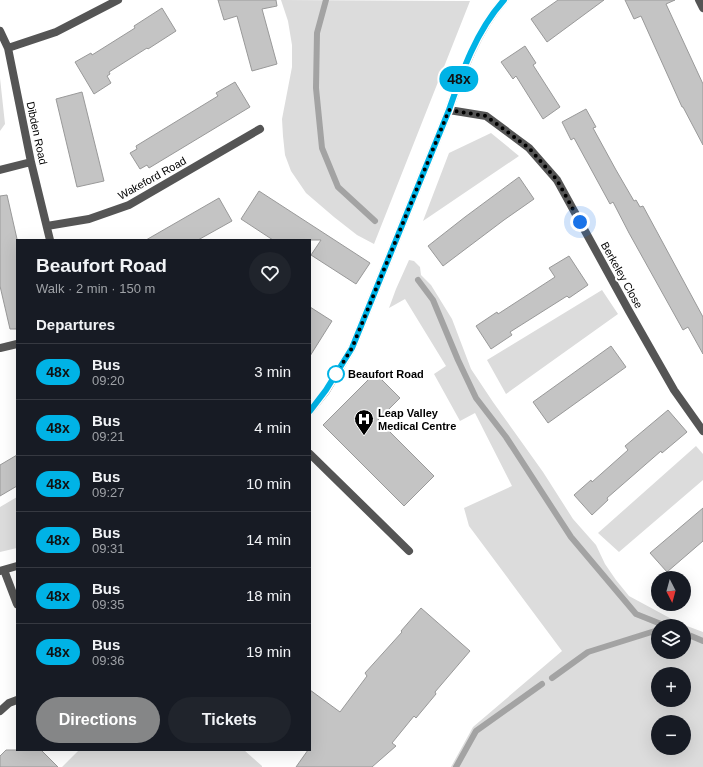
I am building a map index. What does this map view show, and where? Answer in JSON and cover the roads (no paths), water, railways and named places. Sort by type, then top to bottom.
[{"type":"street","points":[[8,48],[56,32],[118,0]]},
{"type":"street","points":[[699,0],[703,8]]},
{"type":"street","points":[[311,410],[326,390],[352,348],[449,110],[461,74],[480,34],[500,1]]},
{"type":"street","name":"Dibden Road","points":[[0,31],[8,48],[31,162],[50,239]]},
{"type":"street","name":"Berkeley Close","points":[[449,110],[486,116],[529,148],[557,180],[674,390],[703,431]]},
{"type":"street","name":"Wakeford Road","points":[[47,226],[89,218],[129,206],[260,129]]},
{"type":"street","points":[[0,170],[31,162]]},
{"type":"street","points":[[0,348],[16,344]]},
{"type":"street","points":[[311,455],[409,551]]},
{"type":"street","points":[[16,566],[2,570],[16,602]]},
{"type":"street","points":[[0,711],[9,703],[16,700]]},
{"type":"waterway","points":[[326,0],[317,33],[316,88],[322,148],[338,187],[375,221]]},
{"type":"waterway","points":[[418,280],[433,300],[458,360],[476,398],[506,437],[571,537],[636,614],[651,620]]},
{"type":"waterway","points":[[552,678],[588,652],[651,632]]},
{"type":"waterway","points":[[691,636],[703,641]]},
{"type":"waterway","points":[[456,767],[476,731],[542,684]]},
{"type":"place","name":"Beaufort Road","points":[[336,374]]},
{"type":"place","name":"Leap Valley Medical Centre","points":[[364,436]]}]
